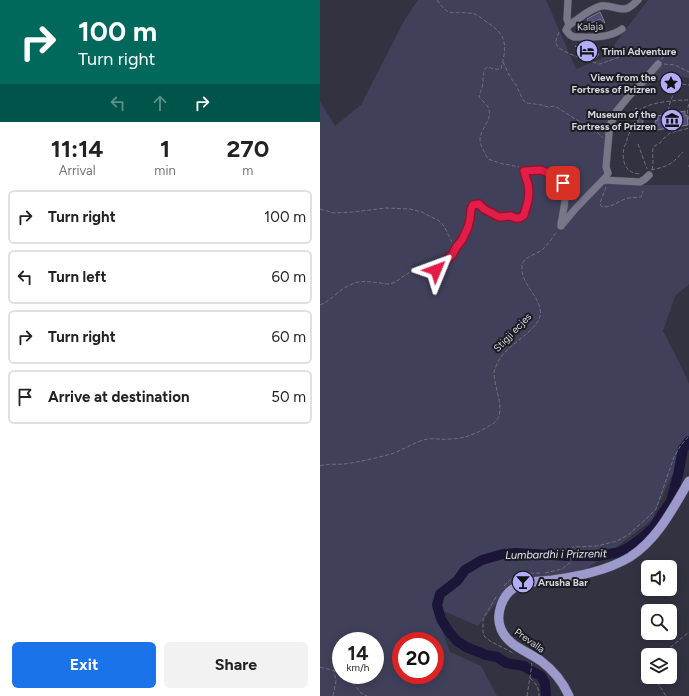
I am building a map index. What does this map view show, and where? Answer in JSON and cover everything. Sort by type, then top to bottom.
[{"type":"main road","name":"Prevalla","points":[[569,696],[559,678],[549,667],[516,646],[508,639],[502,630],[499,620],[500,608],[507,595],[512,589],[521,585],[577,576],[620,562],[632,555],[652,538],[670,513],[689,481]]},
{"type":"street","points":[[568,0],[568,22],[587,13],[597,3],[619,9],[625,9],[630,7],[638,0]]},
{"type":"street","name":"Kalaja","points":[[568,22],[566,30],[574,37],[604,37],[622,29]]},
{"type":"street","points":[[561,226],[576,208],[606,180],[608,173],[606,167],[611,123],[616,112],[658,64]]},
{"type":"street","points":[[427,272],[436,270],[452,255],[462,240],[468,227],[473,205],[479,204],[484,209],[499,217],[511,216],[520,218],[524,215],[529,192],[524,171],[541,170],[555,176],[563,183],[565,189],[565,206],[561,226]]},
{"type":"street","points":[[606,180],[640,182],[650,173]]},
{"type":"path","points":[[436,0],[447,11],[452,13],[470,13],[476,15],[488,22],[504,39],[505,48],[501,69],[498,70],[487,67],[484,69],[483,73],[484,81],[480,97],[488,107],[489,114],[480,140],[488,159],[518,167],[524,171]]},
{"type":"path","points":[[568,22],[556,40],[558,46],[567,53],[600,64],[623,56],[663,48],[666,50],[667,54],[658,61],[658,64],[675,65],[689,72]]},
{"type":"path","points":[[588,44],[578,46],[576,51],[580,55],[589,59]]},
{"type":"path","points":[[503,62],[523,100],[527,104],[548,107],[555,106],[596,131],[604,140],[608,142]]},
{"type":"path","points":[[682,84],[689,85]]},
{"type":"path","points":[[666,118],[664,118],[664,114],[668,112],[668,108],[674,93],[674,86]]},
{"type":"path","points":[[638,111],[649,105],[689,100]]},
{"type":"path","points":[[689,104],[686,109],[689,121]]},
{"type":"path","points":[[634,115],[635,118],[628,134],[623,157],[628,170],[635,174],[650,173],[670,164],[683,152]]},
{"type":"path","points":[[650,173],[654,163],[652,151],[653,147],[660,143],[662,139],[670,133],[689,128]]},
{"type":"path","points":[[638,144],[647,170],[650,173]]},
{"type":"path","points":[[606,180],[600,203],[603,207],[610,206],[625,199],[641,197],[643,190]]},
{"type":"path","points":[[320,210],[334,213],[386,208],[410,209],[422,212],[431,218],[438,220],[444,226],[453,244],[457,246]]},
{"type":"path","name":"Stigji ecjes","points":[[320,466],[354,462],[393,454],[428,439],[467,437],[496,421],[499,417],[500,408],[494,373],[496,367],[504,353],[531,329],[538,322],[540,317],[539,304],[523,276],[522,267],[527,258],[546,247],[561,226]]},
{"type":"path","points":[[320,305],[339,291],[359,281],[391,284],[397,282],[410,272],[427,272]]},
{"type":"path","points":[[504,586],[515,576],[526,573],[545,573],[562,569],[572,562],[572,547],[597,546],[617,541],[628,535],[656,509],[674,457],[681,445],[689,436]]},
{"type":"path","points":[[496,598],[483,619],[483,632],[486,638],[490,641],[516,655]]},
{"type":"path","points":[[670,648],[689,632]]},
{"type":"path","points":[[527,661],[532,664],[527,696]]},
{"type":"path","points":[[320,667],[332,670]]},
{"type":"path","points":[[530,678],[535,682],[540,696]]},
{"type":"path","points":[[333,696],[335,684]]},
{"type":"path","points":[[354,684],[361,693],[367,696]]},
{"type":"path","points":[[658,684],[666,696]]},
{"type":"shaded area","points":[[418,0],[546,0],[576,69],[605,57],[648,0],[689,0],[689,78],[672,75],[654,82],[615,109],[604,182],[642,185],[689,185],[689,284],[675,296],[663,331],[689,384],[689,448],[669,481],[652,520],[586,570],[519,580],[499,600],[478,626],[434,607],[443,632],[392,632],[392,684],[444,684],[444,635],[450,652],[481,666],[497,696],[320,696],[320,101],[335,126],[361,105],[405,19]]},
{"type":"building","points":[[600,12],[605,23],[600,19],[589,24],[587,19]]},
{"type":"building","points":[[575,46],[589,48],[599,54],[595,59],[583,52],[582,53]]},
{"type":"building","points":[[636,108],[643,120],[641,131],[636,130],[638,121],[634,115],[634,112]]},
{"type":"building","name":"Museum of the Fortress of Prizren","points":[[685,111],[688,125],[657,130],[655,121],[658,120],[657,116]]},
{"type":"waterway","name":"Lumbardhi i Prizrenit","points":[[546,696],[545,683],[541,676],[524,666],[506,663],[497,657],[486,655],[466,647],[457,641],[441,619],[437,605],[440,594],[457,581],[465,570],[482,560],[503,554],[516,553],[598,556],[620,552],[631,546],[653,528],[671,501],[683,449],[689,441]]},
{"type":"place","name":"Trimi Adventure","points":[[587,51]]},
{"type":"place","name":"View from the Fortress of Prizren","points":[[671,83]]},
{"type":"place","name":"Museum of the Fortress of Prizren","points":[[672,120]]},
{"type":"place","name":"Arusha Bar","points":[[523,582]]},
{"type":"route","points":[[436,270],[452,255],[462,240],[468,227],[473,205],[479,204],[488,212],[499,217],[511,216],[520,218],[524,215],[529,192],[524,171],[541,170],[555,176],[563,183]]}]
